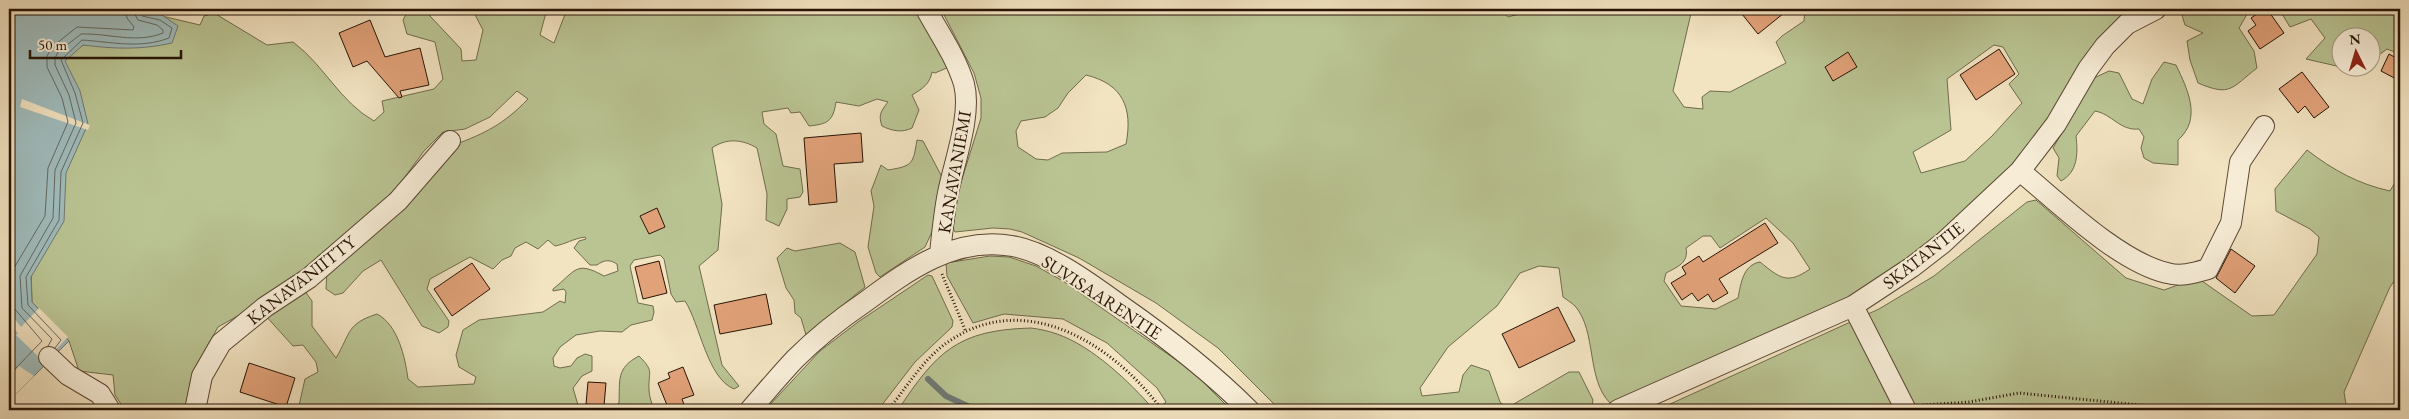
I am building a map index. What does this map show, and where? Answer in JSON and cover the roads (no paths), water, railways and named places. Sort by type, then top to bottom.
[{"type":"street","name":"KANAVANIEMI","points":[[926,9],[957,65],[964,86],[966,102],[963,130],[948,196],[940,254]]},
{"type":"street","name":"SKATANTIE","points":[[1618,410],[1853,306],[1912,268],[1943,243],[2020,171],[2056,124],[2122,16],[2156,9]]},
{"type":"street","points":[[2020,171],[2111,244],[2147,268],[2168,274],[2188,275],[2208,269],[2231,223],[2240,162],[2264,126]]},
{"type":"street","name":"KANAVANIITTY","points":[[195,410],[202,376],[221,343],[264,307],[309,278],[391,207],[450,141]]},
{"type":"street","name":"SUVISAARENTIE","points":[[750,410],[795,359],[836,323],[910,270],[940,254],[982,244],[1012,246],[1034,252],[1072,273],[1156,330],[1199,363],[1248,410]]},
{"type":"street","points":[[1853,306],[1904,404]]},
{"type":"street","points":[[49,357],[68,375],[100,394],[110,410]]},
{"type":"water","points":[[9,9],[141,9],[162,15],[178,26],[172,43],[128,48],[83,45],[65,61],[80,91],[88,124],[66,173],[64,221],[31,277],[32,302],[69,341],[16,394],[9,387]]},
{"type":"waterway","points":[[928,379],[946,396],[976,410]]}]
